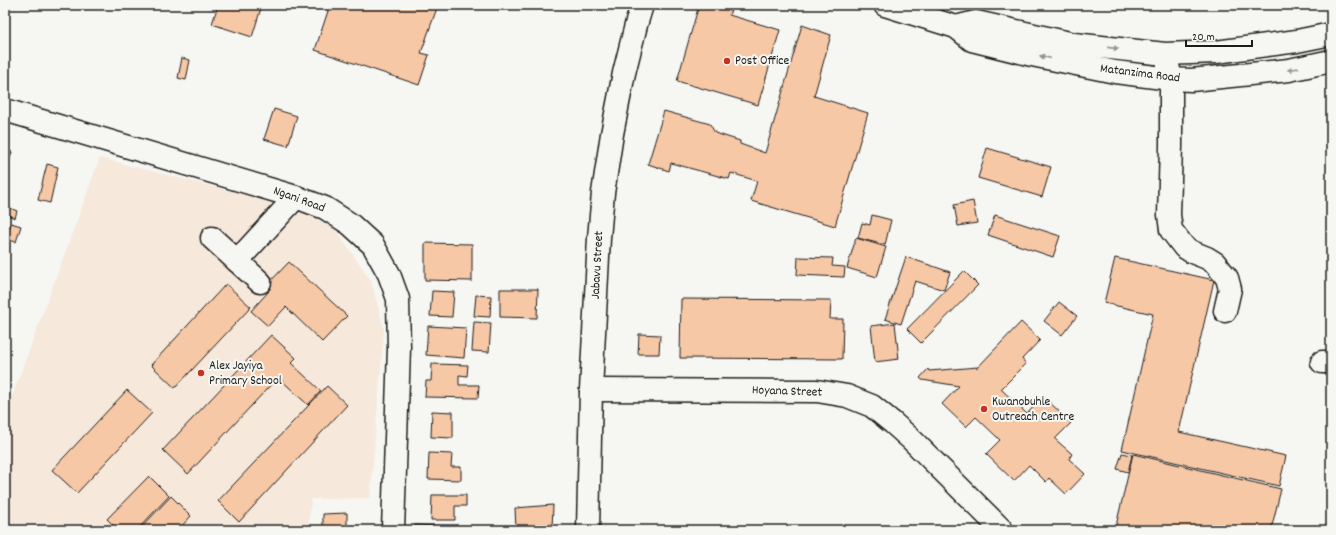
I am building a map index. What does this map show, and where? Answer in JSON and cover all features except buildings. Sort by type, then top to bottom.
[{"type":"street","name":"Jabavu Street","points":[[588,530],[591,390],[599,238],[603,193],[612,134],[624,73],[642,5]]},
{"type":"street","name":"Matanzima Road","points":[[885,5],[1074,44],[1165,54],[1216,52],[1297,41],[1331,34]]},
{"type":"street","name":"Matanzima Road","points":[[961,20],[1040,56],[1115,72],[1171,79],[1191,80],[1289,70],[1331,61]]},
{"type":"street","points":[[1165,54],[1171,79],[1171,146],[1168,215],[1171,230],[1184,247],[1214,262],[1227,278],[1230,289],[1225,311]]},
{"type":"street","name":"Ngani Road","points":[[5,110],[296,197],[325,208],[350,224],[373,245],[389,274],[398,299],[399,348],[393,530]]},
{"type":"street","points":[[237,261],[296,197]]},
{"type":"street","points":[[212,238],[260,282]]},
{"type":"street","name":"Hoyana Street","points":[[591,390],[818,391],[847,396],[872,406],[893,423],[1002,530]]},
{"type":"shaded area","name":"Alex Jayiya Primary School","points":[[100,158],[258,198],[306,213],[335,229],[371,281],[384,329],[370,498],[311,499],[308,530],[5,530],[5,416]]},
{"type":"place","name":"Post Office","points":[[727,61]]},
{"type":"place","name":"Alex Jayiya Primary School","points":[[201,373]]},
{"type":"place","name":"Kwanobuhle Outreach Centre","points":[[984,409]]}]
